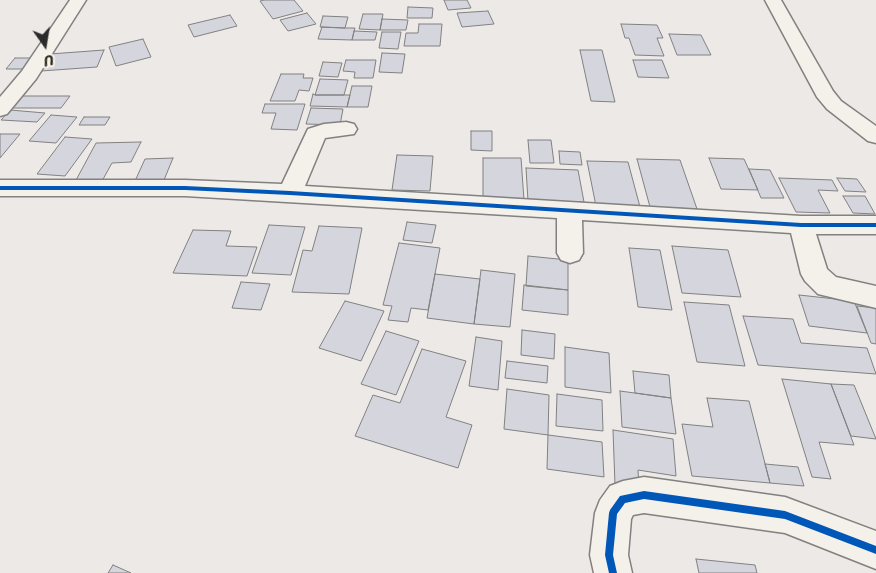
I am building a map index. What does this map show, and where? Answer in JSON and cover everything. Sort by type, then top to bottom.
[{"type":"street","points":[[0,110],[29,75],[78,0]]},
{"type":"street","points":[[773,0],[824,93],[841,111],[876,136]]},
{"type":"street","points":[[290,193],[316,134],[324,131],[346,129]]},
{"type":"street","points":[[0,188],[185,188],[801,225],[876,225]]},
{"type":"street","points":[[569,211],[570,253]]},
{"type":"street","points":[[801,225],[815,274],[828,286],[876,297]]},
{"type":"street","points":[[613,573],[609,555],[613,513],[623,500],[644,495],[785,516],[876,550]]},
{"type":"building","points":[[294,0],[303,11],[273,19],[260,1]]},
{"type":"building","points":[[444,0],[467,0],[471,8],[448,10]]},
{"type":"building","points":[[408,7],[433,8],[432,18],[407,18]]},
{"type":"building","points":[[488,11],[494,24],[462,27],[457,13]]},
{"type":"building","points":[[307,13],[316,24],[288,31],[280,20]]},
{"type":"building","points":[[363,14],[383,14],[380,30],[359,29]]},
{"type":"building","points":[[230,15],[237,26],[194,37],[188,25]]},
{"type":"building","points":[[323,16],[348,17],[345,28],[320,27]]},
{"type":"building","points":[[382,19],[408,20],[406,30],[380,30]]},
{"type":"building","points":[[419,24],[442,24],[440,46],[404,46],[406,33],[418,33]]},
{"type":"building","points":[[621,24],[657,25],[663,38],[657,38],[664,56],[635,55],[629,38],[625,38]]},
{"type":"building","points":[[322,27],[355,28],[352,40],[318,39]]},
{"type":"building","points":[[354,31],[377,32],[375,40],[352,40]]},
{"type":"building","points":[[382,32],[401,32],[398,49],[379,48]]},
{"type":"building","points":[[669,34],[701,35],[711,55],[677,55]]},
{"type":"building","points":[[143,39],[151,57],[116,66],[109,47]]},
{"type":"building","points":[[104,50],[97,67],[41,71],[50,54]]},
{"type":"building","points":[[580,50],[602,50],[615,102],[591,101]]},
{"type":"building","points":[[382,53],[405,54],[402,73],[379,72]]},
{"type":"building","points":[[15,58],[35,58],[27,69],[6,69]]},
{"type":"building","points":[[346,60],[376,60],[373,78],[354,78],[355,72],[343,71]]},
{"type":"building","points":[[633,60],[662,60],[669,78],[638,77]]},
{"type":"building","points":[[323,62],[342,63],[338,77],[319,76]]},
{"type":"building","points":[[281,74],[304,74],[303,78],[313,78],[309,91],[299,90],[295,101],[270,101]]},
{"type":"building","points":[[320,79],[348,80],[344,95],[315,95]]},
{"type":"building","points":[[352,86],[372,86],[368,107],[347,107]]},
{"type":"building","points":[[313,94],[350,95],[347,107],[310,106]]},
{"type":"building","points":[[17,96],[70,96],[61,108],[8,108]]},
{"type":"building","points":[[265,104],[305,104],[297,130],[271,129],[276,113],[262,113]]},
{"type":"building","points":[[311,108],[343,109],[340,125],[306,124]]},
{"type":"building","points":[[10,110],[45,113],[37,122],[1,120]]},
{"type":"building","points":[[51,115],[77,117],[56,143],[29,141]]},
{"type":"building","points":[[84,117],[110,117],[105,125],[79,125]]},
{"type":"building","points":[[471,131],[492,131],[492,151],[471,150]]},
{"type":"building","points":[[0,134],[20,134],[0,158]]},
{"type":"building","points":[[65,137],[92,139],[65,176],[37,174]]},
{"type":"building","points":[[528,140],[551,140],[554,163],[530,163]]},
{"type":"building","points":[[141,142],[131,162],[112,163],[102,181],[75,182],[96,143]]},
{"type":"building","points":[[559,151],[580,152],[582,165],[560,164]]},
{"type":"building","points":[[397,155],[433,156],[430,191],[392,190]]},
{"type":"building","points":[[173,158],[164,180],[135,181],[145,159]]},
{"type":"building","points":[[483,158],[521,158],[524,200],[483,199]]},
{"type":"building","points":[[709,158],[744,159],[758,190],[721,189]]},
{"type":"building","points":[[637,159],[680,160],[697,209],[650,207]]},
{"type":"building","points":[[587,161],[628,162],[640,207],[596,206]]},
{"type":"building","points":[[526,168],[578,170],[584,202],[528,201]]},
{"type":"building","points":[[749,169],[770,170],[784,198],[761,198]]},
{"type":"building","points":[[779,178],[832,180],[838,191],[818,190],[830,213],[796,212]]},
{"type":"building","points":[[837,178],[857,179],[866,192],[845,191]]},
{"type":"building","points":[[843,196],[865,196],[875,214],[853,213]]},
{"type":"building","points":[[407,222],[436,225],[432,243],[403,240]]},
{"type":"building","points":[[269,225],[305,227],[291,275],[252,273]]},
{"type":"building","points":[[319,226],[362,228],[349,294],[292,292],[303,250],[312,251]]},
{"type":"building","points":[[193,230],[231,231],[226,246],[257,247],[247,276],[173,273]]},
{"type":"building","points":[[399,243],[440,248],[428,310],[411,308],[408,322],[388,320],[392,306],[383,305]]},
{"type":"building","points":[[672,246],[728,250],[741,297],[682,293]]},
{"type":"building","points":[[629,248],[660,250],[672,310],[638,307]]},
{"type":"building","points":[[528,256],[568,260],[568,290],[526,286]]},
{"type":"building","points":[[481,270],[515,274],[510,327],[474,324]]},
{"type":"building","points":[[435,274],[480,279],[474,324],[427,318]]},
{"type":"building","points":[[241,282],[270,284],[261,310],[232,308]]},
{"type":"building","points":[[524,285],[568,290],[568,315],[522,310]]},
{"type":"building","points":[[799,295],[854,301],[867,333],[809,326]]},
{"type":"building","points":[[345,301],[384,311],[361,361],[319,348]]},
{"type":"building","points":[[684,302],[729,305],[745,366],[697,362]]},
{"type":"building","points":[[857,306],[876,308],[876,344],[871,343]]},
{"type":"building","points":[[743,316],[793,319],[801,343],[867,348],[876,374],[758,365]]},
{"type":"building","points":[[522,330],[555,334],[554,359],[521,355]]},
{"type":"building","points":[[386,331],[419,341],[396,395],[361,384]]},
{"type":"building","points":[[476,337],[502,341],[498,390],[469,386]]},
{"type":"building","points":[[565,347],[609,353],[611,393],[565,387]]},
{"type":"building","points":[[422,349],[466,361],[446,417],[472,425],[458,468],[355,436],[373,395],[400,403]]},
{"type":"building","points":[[507,361],[548,366],[547,383],[505,378]]},
{"type":"building","points":[[633,371],[669,375],[671,398],[635,393]]},
{"type":"building","points":[[782,379],[831,384],[854,445],[819,442],[831,479],[812,477]]},
{"type":"building","points":[[831,384],[854,385],[876,439],[851,436]]},
{"type":"building","points":[[507,389],[549,395],[548,435],[504,429]]},
{"type":"building","points":[[620,391],[671,398],[676,434],[622,427]]},
{"type":"building","points":[[557,394],[602,400],[603,431],[556,426]]},
{"type":"building","points":[[707,398],[749,401],[770,483],[692,476],[682,424],[713,427]]},
{"type":"building","points":[[613,430],[673,439],[676,476],[638,470],[639,489],[615,485]]},
{"type":"building","points":[[548,435],[602,442],[604,477],[547,469]]},
{"type":"building","points":[[765,464],[798,467],[804,486],[770,483]]},
{"type":"building","points":[[696,559],[755,565],[757,573],[699,573]]},
{"type":"building","points":[[113,565],[131,573],[108,573]]},
{"type":"cycle path","points":[[0,188],[185,188],[801,225],[876,225]]},
{"type":"cycle path","points":[[613,573],[609,555],[613,513],[623,499],[644,495],[785,515],[876,550]]}]
